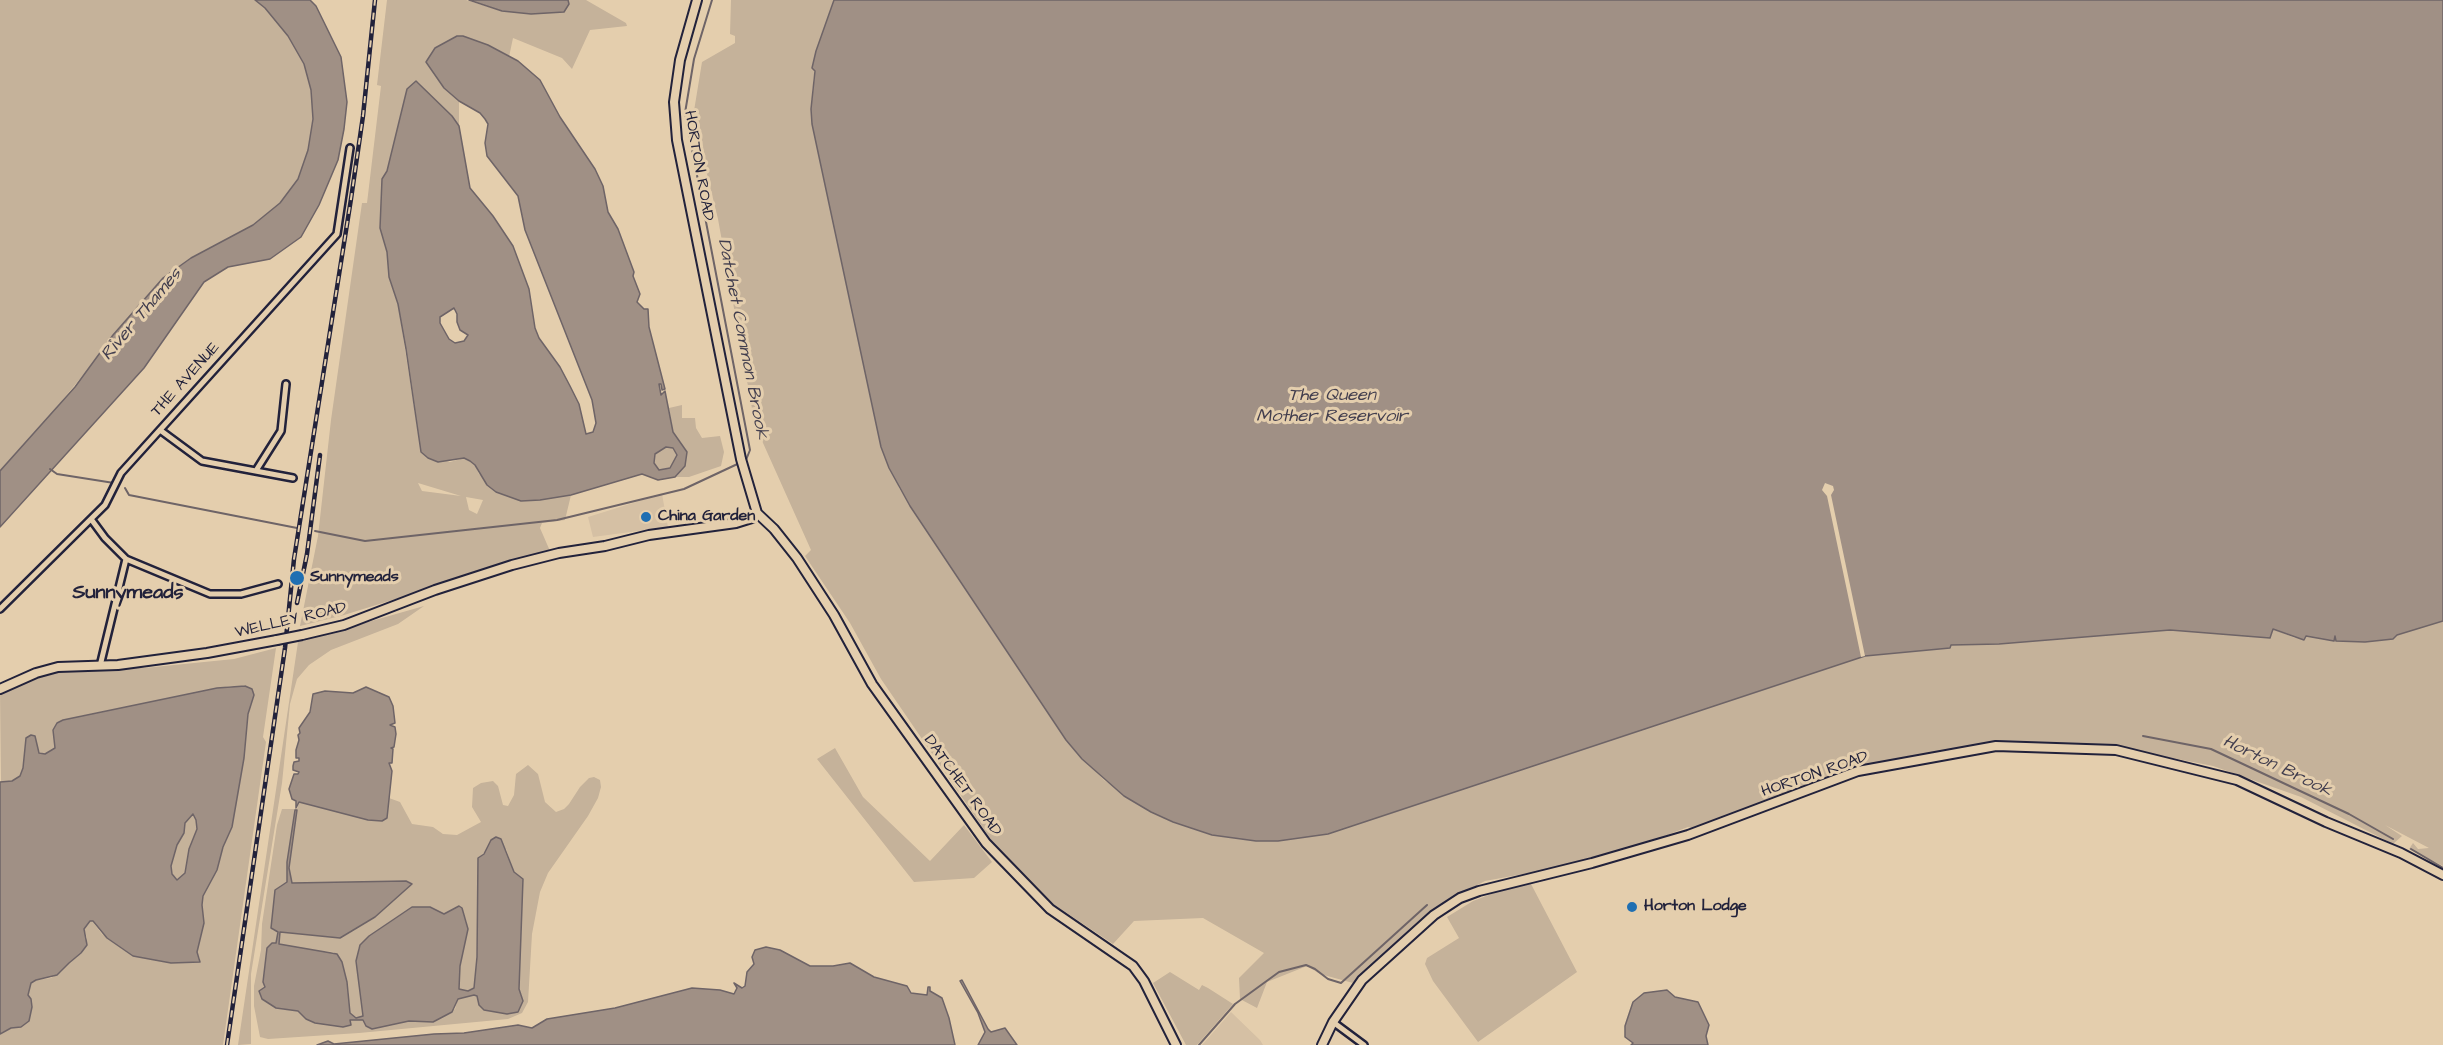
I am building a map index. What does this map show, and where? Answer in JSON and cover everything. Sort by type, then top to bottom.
[{"type":"street","name":"HORTON ROAD","points":[[697,0],[680,60],[674,102],[677,140],[742,462],[757,513]]},
{"type":"street","name":"THE AVENUE","points":[[0,609],[105,505],[121,473],[337,234],[350,148]]},
{"type":"street","points":[[257,470],[281,431],[286,384]]},
{"type":"street","points":[[160,430],[202,461],[293,478]]},
{"type":"street","name":"WELLEY ROAD","points":[[0,689],[36,673],[58,667],[100,666],[170,659],[302,635],[344,625],[435,590],[512,565],[649,535],[736,523],[752,518],[757,513]]},
{"type":"street","name":"DATCHET ROAD","points":[[757,513],[774,528],[797,558],[834,615],[872,684],[986,843],[1050,909],[1133,966],[1144,981],[1176,1045]]},
{"type":"street","points":[[91,519],[105,538],[126,559],[210,594],[241,594],[278,584]]},
{"type":"street","points":[[100,666],[126,559]]},
{"type":"street","name":"HORTON ROAD","points":[[1322,1045],[1333,1022],[1362,980],[1434,915],[1460,898],[1688,835],[1858,771],[1996,746],[2116,750],[2237,780],[2326,822],[2401,853],[2443,875]]},
{"type":"street","points":[[1333,1022],[1365,1045]]},
{"type":"shaded area","points":[[0,0],[255,0],[265,8],[288,36],[304,64],[311,90],[313,119],[308,150],[298,179],[280,203],[253,225],[191,258],[163,278],[41,426],[0,471]]},
{"type":"shaded area","points":[[387,0],[466,0],[502,11],[568,0],[586,0],[626,23],[627,26],[590,30],[572,69],[562,58],[513,38],[509,57],[475,40],[444,88],[459,101],[459,126],[418,82],[407,89],[387,172],[382,179],[380,228],[387,252],[389,277],[398,304],[421,452],[450,462],[464,458],[475,465],[479,474],[531,501],[571,495],[565,520],[542,523],[540,528],[550,551],[344,615],[300,626],[318,536],[331,420],[362,203],[367,203],[381,86],[377,85]],"holes":[[[418,483],[461,496],[422,491]],[[466,497],[483,500],[477,514],[469,510]]]},
{"type":"shaded area","points":[[731,0],[834,0],[816,51],[811,109],[899,488],[1066,740],[1104,780],[1151,812],[1193,829],[1237,839],[1278,841],[1328,834],[1865,656],[1951,645],[1999,644],[2170,630],[2270,638],[2273,629],[2295,638],[2304,639],[2306,636],[2334,641],[2334,636],[2336,641],[2397,635],[2443,621],[2443,866],[2409,849],[2413,843],[2418,849],[2429,848],[2385,825],[2402,836],[2393,844],[2301,797],[2213,766],[2137,751],[2089,745],[2040,743],[1968,747],[1893,759],[1843,772],[1699,830],[1688,827],[1646,843],[1567,866],[1485,881],[1437,907],[1353,983],[1320,974],[1307,966],[1267,982],[1257,1008],[1240,999],[1239,978],[1264,953],[1203,918],[1134,921],[1113,944],[1043,897],[996,847],[881,679],[850,623],[805,556],[811,550],[763,443],[753,414],[718,219],[693,117],[702,62],[735,43],[735,36],[730,34]]},
{"type":"shaded area","points":[[682,405],[682,418],[695,418],[696,428],[702,438],[720,436],[724,452],[721,466],[689,477],[675,477],[678,475],[682,444],[673,432],[669,408]]},
{"type":"shaded area","points":[[666,447],[673,448],[677,455],[670,468],[659,470],[654,463],[655,454]]},
{"type":"shaded area","points":[[662,494],[668,527],[593,537],[588,517]]},
{"type":"shaded area","points":[[424,606],[398,624],[331,650],[309,665],[297,679],[290,704],[282,783],[251,974],[251,1044],[238,1045],[298,642]]},
{"type":"shaded area","points":[[276,648],[263,737],[266,742],[223,1045],[0,1045],[0,1034],[11,1028],[28,997],[31,983],[51,978],[82,953],[87,938],[84,929],[89,921],[92,921],[102,934],[125,951],[200,959],[197,952],[204,923],[203,895],[232,827],[248,714],[254,695],[252,689],[245,686],[230,686],[80,716],[53,730],[57,745],[49,753],[38,751],[35,736],[25,748],[20,776],[12,781],[1,782],[0,689],[36,673],[100,666],[144,668],[234,659]]},
{"type":"shaded area","points":[[835,748],[863,797],[930,861],[964,825],[992,862],[974,878],[914,882],[817,759]]},
{"type":"shaded area","points":[[528,765],[538,774],[545,802],[556,812],[569,804],[589,778],[594,777],[600,780],[601,787],[588,816],[548,873],[540,892],[532,934],[528,1002],[522,1013],[508,1019],[359,1033],[268,1039],[260,1037],[254,1006],[254,986],[261,950],[262,924],[277,825],[282,809],[297,809],[299,802],[368,820],[387,814],[389,798],[400,802],[412,824],[433,827],[443,834],[457,835],[481,822],[472,807],[473,788],[481,783],[493,781],[498,786],[503,805],[508,806],[514,795],[516,774]],"holes":[[[297,811],[289,868],[292,883],[406,881],[375,917],[340,938],[280,932],[278,944],[314,951],[334,952],[348,988],[350,1013],[356,1018],[363,1016],[358,950],[360,945],[369,936],[412,907],[430,907],[444,914],[459,907],[462,908],[467,923],[459,989],[469,992],[474,988],[477,956],[478,858],[486,851],[506,849],[514,872],[521,916],[519,989],[522,996],[514,1013],[484,1010],[477,996],[474,995],[458,999],[455,1009],[433,1022],[409,1021],[372,1029],[363,1020],[350,1020],[343,1027],[315,1023],[306,1019],[298,1011],[281,1009],[262,999],[259,991],[266,987],[263,981],[267,948],[276,944],[278,931],[272,930],[280,886],[287,882],[291,835]]]},
{"type":"shaded area","points":[[193,814],[197,829],[189,849],[185,873],[178,880],[172,874],[171,866],[177,845],[184,833],[185,823]]},
{"type":"shaded area","points":[[1531,884],[1577,972],[1478,1042],[1433,981],[1425,964],[1427,958],[1459,938],[1447,917],[1473,901],[1499,891]]},
{"type":"shaded area","points":[[1170,972],[1199,990],[1202,985],[1208,988],[1233,1004],[1197,1045],[1186,1045],[1153,983]]},
{"type":"shaded area","points":[[1231,1012],[1260,1040],[1263,1045],[1202,1045]]},
{"type":"water","name":"River Thames","points":[[255,0],[310,0],[316,6],[341,57],[347,102],[344,129],[338,160],[319,205],[301,237],[270,259],[228,267],[204,282],[144,368],[0,527],[0,471],[75,387],[113,335],[163,278],[191,258],[253,225],[280,203],[298,179],[308,150],[313,119],[311,90],[304,64],[288,36],[265,8]]},
{"type":"water","points":[[469,0],[568,0],[569,4],[564,12],[531,14],[502,11]]},
{"type":"water","name":"The Queen Mother Reservoir","points":[[834,0],[2443,0],[2443,621],[2397,635],[2393,639],[2365,642],[2336,641],[2335,636],[2334,641],[2306,636],[2304,640],[2273,629],[2270,638],[2170,630],[1999,644],[1951,645],[1950,648],[1865,656],[1328,834],[1278,841],[1256,841],[1212,835],[1173,822],[1124,796],[1082,759],[1066,740],[910,506],[889,468],[881,447],[812,124],[811,109],[815,71],[812,68]]},
{"type":"water","points":[[457,36],[463,36],[488,45],[518,61],[540,80],[560,117],[595,169],[603,186],[608,212],[618,229],[634,272],[633,276],[640,294],[637,302],[644,309],[648,309],[649,327],[665,389],[662,390],[659,384],[661,395],[665,391],[673,432],[687,452],[685,466],[675,477],[658,480],[642,474],[571,495],[521,501],[496,492],[487,485],[475,465],[464,458],[438,462],[421,452],[398,304],[389,277],[387,252],[380,228],[382,179],[387,171],[407,89],[416,81],[452,116],[459,126],[470,188],[493,216],[513,246],[529,289],[535,328],[539,338],[560,367],[579,404],[586,434],[593,432],[596,423],[592,400],[525,230],[518,196],[487,156],[485,143],[488,124],[480,113],[459,101],[444,88],[426,62],[435,48]],"holes":[[[454,308],[460,330],[468,335],[464,341],[455,343],[449,339],[440,323],[440,317]],[[666,447],[673,448],[677,455],[670,468],[659,470],[654,463],[655,454]]]},
{"type":"water","points":[[245,686],[252,689],[254,695],[248,714],[244,758],[232,827],[223,847],[217,870],[203,896],[204,923],[197,952],[200,962],[171,963],[133,956],[107,938],[93,921],[90,921],[84,929],[87,945],[81,953],[57,975],[31,983],[28,995],[32,1007],[29,1021],[21,1027],[11,1028],[0,1034],[0,782],[12,781],[20,776],[26,738],[31,735],[35,736],[39,753],[45,754],[55,748],[53,730],[57,723],[63,720],[217,688]],"holes":[[[193,814],[197,829],[189,849],[185,873],[177,880],[172,874],[171,866],[177,845],[184,833],[185,823]]]},
{"type":"water","points":[[366,687],[389,697],[393,706],[395,723],[390,725],[395,727],[396,734],[394,747],[391,748],[393,749],[392,763],[389,763],[392,771],[387,818],[382,821],[368,820],[299,802],[296,808],[296,801],[292,799],[289,789],[294,774],[299,772],[293,770],[293,766],[294,762],[299,761],[299,758],[296,758],[296,750],[299,728],[310,712],[313,694],[325,691],[353,693]]},
{"type":"water","points":[[295,810],[297,810],[289,868],[292,883],[406,881],[412,884],[375,917],[340,938],[280,932],[279,944],[337,954],[342,962],[347,982],[350,1013],[356,1018],[363,1016],[356,961],[360,945],[369,936],[412,907],[430,907],[444,914],[459,906],[462,908],[468,929],[460,966],[459,989],[468,991],[474,988],[477,957],[478,858],[484,854],[491,840],[496,837],[501,839],[514,872],[523,879],[519,989],[523,1001],[518,1012],[507,1014],[484,1010],[479,1005],[477,996],[474,995],[458,999],[452,1012],[433,1022],[409,1021],[372,1029],[366,1026],[363,1020],[350,1020],[351,1025],[343,1027],[315,1023],[306,1019],[298,1011],[276,1008],[262,999],[259,991],[265,987],[263,982],[267,948],[272,943],[276,943],[278,932],[271,928],[275,890],[287,882],[287,862]]},
{"type":"water","points":[[766,947],[780,950],[810,966],[850,963],[874,977],[907,986],[911,993],[927,995],[928,987],[930,987],[930,991],[942,998],[955,1045],[317,1045],[328,1041],[334,1044],[464,1033],[518,1025],[532,1028],[547,1019],[615,1008],[692,988],[720,990],[734,994],[737,988],[734,983],[742,988],[745,986],[747,972],[754,964],[752,957],[755,950]]},
{"type":"water","points":[[962,980],[988,1029],[991,1032],[1005,1028],[1017,1045],[978,1045],[985,1032],[978,1013],[960,981]]},
{"type":"water","points":[[1667,990],[1675,997],[1698,1002],[1709,1025],[1706,1036],[1708,1045],[1631,1045],[1633,1043],[1625,1037],[1625,1026],[1633,1002],[1644,993]]},
{"type":"pier","points":[[1825,483],[1833,486],[1834,490],[1831,495],[1865,656],[1861,657],[1827,496],[1822,490]]},
{"type":"waterway","name":"Datchet Common Brook","points":[[315,531],[365,541],[557,520],[684,489],[746,460],[750,450],[685,113],[694,59],[712,0]]},
{"type":"waterway","name":"Datchet Common Brook","points":[[50,469],[57,474],[114,483]]},
{"type":"waterway","name":"Datchet Common Brook","points":[[125,488],[129,495],[297,528]]},
{"type":"waterway","name":"Horton Brook","points":[[2143,736],[2211,749],[2349,814],[2393,839]]},
{"type":"waterway","name":"Horton Brook","points":[[2411,849],[2443,868]]},
{"type":"waterway","name":"Horton Brook","points":[[1199,1045],[1235,1004],[1279,972],[1306,965],[1328,979],[1341,983],[1427,905]]},
{"type":"railway","points":[[227,1045],[285,648],[294,559],[363,116],[375,0]]},
{"type":"railway","points":[[297,603],[307,554],[320,455]]},
{"type":"place","name":"China Garden","points":[[646,517]]},
{"type":"place","name":"Sunnymeads","points":[[297,578]]},
{"type":"place","name":"Horton Lodge","points":[[1632,907]]},
{"type":"district","name":"Sunnymeads","points":[[128,594]]}]
